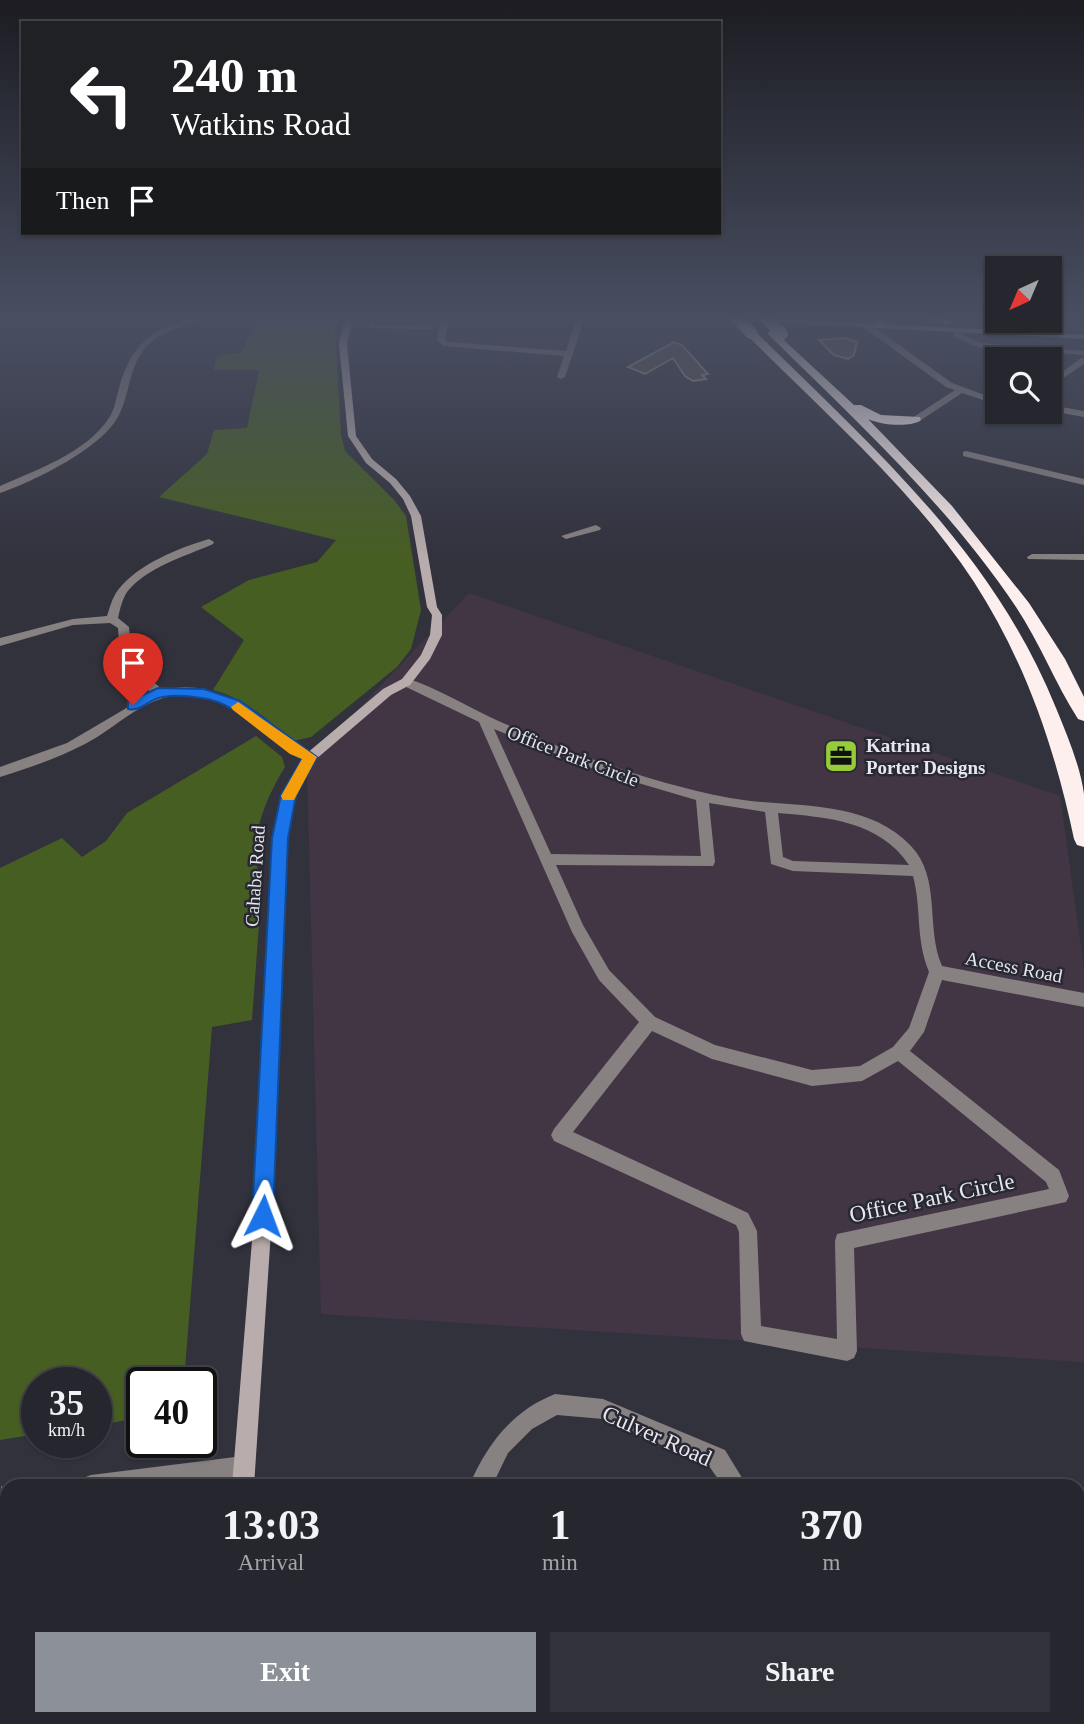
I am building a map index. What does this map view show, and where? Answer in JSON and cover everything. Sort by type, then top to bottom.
[{"type":"highway","points":[[820,397],[942,530],[996,604],[1022,653],[1045,706],[1084,839]]},
{"type":"highway","points":[[838,397],[953,513],[1008,582],[1036,624],[1084,715]]},
{"type":"highway","points":[[842,397],[878,419],[915,421]]},
{"type":"highway","points":[[903,462],[894,438],[915,421]]},
{"type":"street","points":[[0,490],[84,446],[110,423],[120,397]]},
{"type":"street","name":"Cahaba Road","points":[[243,1477],[263,1216],[280,838],[289,795],[303,754],[387,692],[405,682],[436,635],[437,615],[432,607],[416,516],[407,498],[393,481],[369,461],[352,436],[348,397]]},
{"type":"street","points":[[915,421],[950,397]]},
{"type":"street","points":[[1062,410],[1084,414]]},
{"type":"street","points":[[966,454],[1084,482]]},
{"type":"street","points":[[566,536],[596,527]]},
{"type":"street","points":[[112,618],[120,595],[131,582],[161,563],[209,542]]},
{"type":"street","points":[[1032,557],[1084,557]]},
{"type":"street","points":[[0,642],[73,622],[112,618],[123,627],[126,661],[130,669],[158,692]]},
{"type":"street","name":"Office Park Circle","points":[[405,682],[485,723],[624,778],[702,797],[771,809],[844,817],[868,823],[906,851],[920,871]]},
{"type":"street","points":[[0,772],[45,758],[95,733],[133,705],[158,692],[204,693],[235,705],[303,754]]},
{"type":"street","name":"Office Park Circle","points":[[485,723],[577,928],[604,975],[649,1022],[712,1052],[812,1078],[862,1073],[899,1052],[916,1032],[937,972]]},
{"type":"street","points":[[547,859],[708,862],[702,797]]},
{"type":"street","points":[[771,809],[776,860],[793,866],[920,871],[926,900],[928,949],[937,972]]},
{"type":"street","name":"Access Road","points":[[937,972],[1084,1000]]},
{"type":"street","name":"Office Park Circle","points":[[649,1022],[560,1135],[742,1219],[748,1231],[751,1334],[847,1352],[844,1241],[1060,1196],[1053,1176],[899,1052]]},
{"type":"street","name":"Culver Road","points":[[484,1479],[501,1446],[525,1422],[555,1404],[603,1409],[717,1458],[731,1479]]},
{"type":"street","points":[[209,1479],[243,1477]]},
{"type":"shaded area","points":[[469,593],[1060,796],[1084,969],[1084,1362],[321,1314],[307,763]]},
{"type":"green space","points":[[253,397],[339,397],[345,451],[395,501],[406,516],[421,610],[411,649],[397,667],[311,737],[293,741],[246,704],[213,690],[244,640],[201,607],[249,580],[317,562],[336,540],[159,497],[207,454],[214,430],[247,428]]},
{"type":"green space","points":[[256,736],[282,757],[285,767],[264,808],[257,838],[257,869],[262,883],[252,1020],[212,1027],[185,1367],[126,1367],[126,1420],[112,1423],[112,1367],[21,1367],[21,1437],[0,1440],[0,868],[62,838],[82,857],[106,841],[127,813]]},
{"type":"slow traffic","points":[[238,707],[295,750],[310,757],[288,796]]},
{"type":"place","name":"Katrina Porter Designs","points":[[841,756]]},
{"type":"route","points":[[133,705],[158,692],[204,693],[235,705],[295,750],[310,757],[289,795],[280,838],[263,1216]]}]
